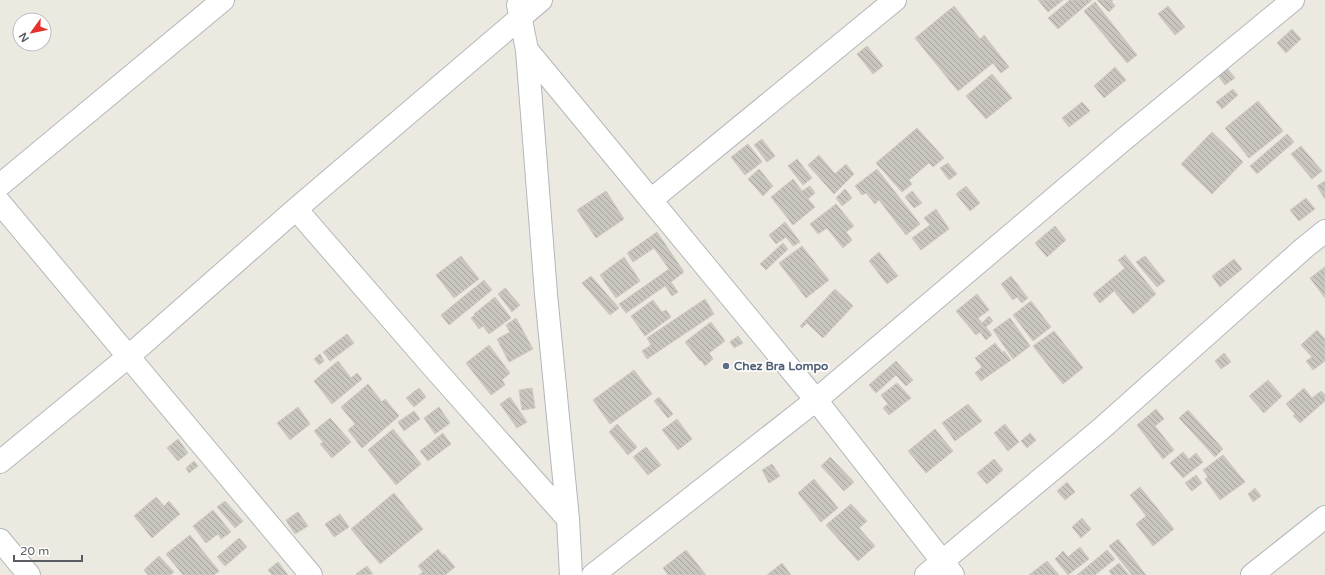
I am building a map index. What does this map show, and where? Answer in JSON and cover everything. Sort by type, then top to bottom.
[{"type":"street","points":[[0,185],[223,0]]},
{"type":"street","points":[[0,462],[129,356],[296,209],[518,9],[541,0]]},
{"type":"street","points":[[651,200],[895,0]]},
{"type":"street","points":[[593,575],[816,400],[1122,140],[1293,0]]},
{"type":"street","points":[[518,9],[527,50],[546,294],[568,519],[571,575]]},
{"type":"street","points":[[527,50],[816,400],[940,571],[1325,231]]},
{"type":"street","points":[[0,203],[311,575]]},
{"type":"street","points":[[296,209],[433,367],[568,519]]},
{"type":"street","points":[[1252,575],[1325,517]]},
{"type":"street","points":[[0,540],[29,575]]},
{"type":"building","points":[[1038,0],[1063,0],[1048,12]]},
{"type":"building","points":[[1070,0],[1092,0],[1058,29],[1048,18]]},
{"type":"building","points":[[1097,0],[1113,0],[1111,1],[1115,6],[1109,12]]},
{"type":"building","points":[[1095,2],[1137,55],[1127,63],[1084,11]]},
{"type":"building","points":[[954,6],[980,39],[984,35],[1009,67],[1001,73],[993,63],[958,91],[915,38]]},
{"type":"building","points":[[1168,6],[1185,27],[1175,35],[1158,14]]},
{"type":"building","points":[[1292,29],[1301,39],[1286,53],[1277,43]]},
{"type":"building","points":[[867,46],[883,66],[873,74],[857,54]]},
{"type":"building","points":[[1115,67],[1126,80],[1104,98],[1094,86]]},
{"type":"building","points":[[1226,67],[1235,78],[1225,85],[1217,74]]},
{"type":"building","points":[[992,74],[1012,98],[986,119],[966,96]]},
{"type":"building","points":[[1233,89],[1238,95],[1222,109],[1216,102]]},
{"type":"building","points":[[1258,101],[1283,131],[1249,158],[1225,128]]},
{"type":"building","points":[[1082,102],[1090,111],[1069,127],[1062,118]]},
{"type":"building","points":[[917,128],[944,158],[933,167],[929,163],[909,180],[912,184],[902,192],[876,163]]},
{"type":"building","points":[[1212,132],[1243,162],[1212,194],[1181,164]]},
{"type":"building","points":[[1287,134],[1294,142],[1257,174],[1250,166]]},
{"type":"building","points":[[762,139],[775,156],[767,162],[754,145]]},
{"type":"building","points":[[748,144],[762,162],[745,175],[731,157]]},
{"type":"building","points":[[1301,146],[1322,171],[1312,179],[1291,154]]},
{"type":"building","points":[[819,155],[835,174],[846,164],[854,174],[834,194],[808,165]]},
{"type":"building","points":[[797,159],[812,178],[803,185],[788,166]]},
{"type":"building","points":[[948,163],[957,174],[949,180],[940,168]]},
{"type":"building","points":[[759,169],[773,186],[763,196],[748,179]]},
{"type":"building","points":[[877,169],[920,224],[906,235],[879,200],[875,204],[866,193],[862,195],[855,186]]},
{"type":"building","points":[[793,179],[802,191],[810,186],[815,193],[808,199],[815,207],[793,225],[771,197]]},
{"type":"building","points":[[1325,181],[1325,199],[1317,186]]},
{"type":"building","points":[[966,186],[980,203],[970,211],[956,194]]},
{"type":"building","points":[[845,189],[852,198],[842,206],[836,198]]},
{"type":"building","points":[[606,191],[624,219],[596,238],[577,210]]},
{"type":"building","points":[[912,191],[922,203],[914,208],[905,197]]},
{"type":"building","points":[[1306,198],[1315,209],[1299,221],[1290,210]]},
{"type":"building","points":[[836,204],[854,226],[846,232],[852,240],[843,248],[827,228],[818,234],[810,224]]},
{"type":"building","points":[[936,209],[949,229],[921,250],[912,238],[930,225],[924,218]]},
{"type":"building","points":[[785,222],[800,242],[793,246],[786,237],[776,244],[769,235]]},
{"type":"building","points":[[1055,226],[1066,240],[1047,257],[1035,243]]},
{"type":"building","points":[[657,232],[684,272],[671,282],[678,292],[672,296],[665,286],[626,313],[619,304],[669,269],[654,248],[633,262],[627,253]]},
{"type":"building","points":[[783,243],[788,249],[766,270],[760,264]]},
{"type":"building","points":[[802,246],[829,280],[806,298],[779,263]]},
{"type":"building","points":[[879,252],[898,276],[887,284],[869,261]]},
{"type":"building","points":[[1125,255],[1156,294],[1133,314],[1114,291],[1100,303],[1093,294],[1125,268],[1118,260]]},
{"type":"building","points":[[461,256],[479,279],[454,298],[436,275]]},
{"type":"building","points":[[1145,256],[1165,281],[1157,287],[1136,262]]},
{"type":"building","points":[[624,257],[640,281],[616,298],[600,275]]},
{"type":"building","points":[[1234,259],[1242,269],[1220,287],[1212,276]]},
{"type":"building","points":[[1325,267],[1325,298],[1310,278]]},
{"type":"building","points":[[591,276],[619,308],[610,315],[582,283]]},
{"type":"building","points":[[1011,276],[1028,298],[1022,303],[1017,297],[1013,300],[1001,284]]},
{"type":"building","points":[[484,280],[492,290],[449,325],[441,315]]},
{"type":"building","points":[[505,288],[520,305],[512,312],[498,294]]},
{"type":"building","points":[[835,289],[853,306],[823,338],[807,323],[802,328],[800,326]]},
{"type":"building","points":[[977,294],[989,310],[978,318],[982,323],[989,316],[993,321],[986,327],[992,335],[986,340],[980,332],[976,335],[956,311]]},
{"type":"building","points":[[495,297],[511,318],[489,334],[483,326],[479,329],[471,318]]},
{"type":"building","points":[[705,299],[714,314],[647,359],[642,351],[651,345],[647,338]]},
{"type":"building","points":[[653,300],[662,312],[666,310],[671,317],[645,336],[631,316]]},
{"type":"building","points":[[1031,301],[1051,327],[1033,341],[1013,315]]},
{"type":"building","points":[[516,318],[533,349],[509,362],[497,339],[510,332],[506,325]]},
{"type":"building","points":[[1010,318],[1030,346],[1013,359],[993,330]]},
{"type":"building","points":[[711,322],[725,341],[709,353],[713,359],[705,366],[685,342]]},
{"type":"building","points":[[1317,330],[1325,339],[1325,361],[1313,370],[1306,361],[1312,357],[1301,345]]},
{"type":"building","points":[[1054,331],[1083,368],[1063,384],[1033,346]]},
{"type":"building","points":[[347,334],[354,343],[330,361],[323,352]]},
{"type":"building","points":[[738,336],[743,343],[734,348],[730,342]]},
{"type":"building","points":[[995,343],[1011,360],[981,381],[975,373],[982,367],[975,358]]},
{"type":"building","points":[[489,345],[510,373],[502,380],[505,385],[491,395],[466,363]]},
{"type":"building","points":[[1224,353],[1231,362],[1221,369],[1215,361]]},
{"type":"building","points":[[320,354],[324,361],[319,365],[314,359]]},
{"type":"building","points":[[338,361],[351,378],[357,373],[362,379],[332,404],[314,381]]},
{"type":"building","points":[[896,361],[913,380],[906,386],[896,375],[876,393],[869,385]]},
{"type":"building","points":[[634,370],[652,394],[610,424],[593,400]]},
{"type":"building","points":[[1268,380],[1282,396],[1264,413],[1249,396]]},
{"type":"building","points":[[897,383],[911,398],[889,415],[883,408],[888,404],[881,395]]},
{"type":"building","points":[[368,384],[382,402],[385,399],[399,416],[362,448],[348,430],[355,424],[341,407]]},
{"type":"building","points":[[419,388],[426,397],[414,407],[406,398]]},
{"type":"building","points":[[532,388],[535,408],[522,410],[519,390]]},
{"type":"building","points":[[1304,388],[1312,398],[1321,391],[1325,395],[1325,401],[1300,423],[1293,416],[1295,414],[1286,404]]},
{"type":"building","points":[[510,397],[527,422],[517,428],[500,404]]},
{"type":"building","points":[[659,397],[673,414],[668,418],[654,401]]},
{"type":"building","points":[[968,404],[982,421],[955,441],[942,423]]},
{"type":"building","points":[[298,407],[310,424],[290,440],[277,423]]},
{"type":"building","points":[[439,407],[450,423],[435,434],[424,418]]},
{"type":"building","points":[[1156,409],[1164,419],[1155,426],[1174,450],[1163,459],[1137,425]]},
{"type":"building","points":[[1188,410],[1223,449],[1215,457],[1179,418]]},
{"type":"building","points":[[414,411],[420,419],[404,431],[398,422]]},
{"type":"building","points":[[330,418],[351,442],[332,458],[320,444],[323,442],[314,431]]},
{"type":"building","points":[[677,419],[692,439],[678,450],[662,430]]},
{"type":"building","points":[[617,424],[637,447],[628,455],[609,432]]},
{"type":"building","points":[[1005,424],[1019,442],[1008,451],[994,433]]},
{"type":"building","points":[[393,429],[421,464],[396,485],[368,450]]},
{"type":"building","points":[[935,429],[953,451],[926,473],[908,451]]},
{"type":"building","points":[[443,433],[451,444],[428,461],[420,451]]},
{"type":"building","points":[[1030,433],[1036,440],[1027,448],[1021,441]]},
{"type":"building","points":[[178,439],[188,453],[178,461],[167,448]]},
{"type":"building","points":[[646,447],[661,465],[648,475],[633,457]]},
{"type":"building","points":[[1183,452],[1189,459],[1196,453],[1203,462],[1183,478],[1170,463]]},
{"type":"building","points":[[1223,455],[1245,482],[1220,500],[1205,479],[1208,477],[1203,470]]},
{"type":"building","points":[[830,457],[854,482],[844,491],[821,466]]},
{"type":"building","points":[[994,459],[1003,470],[987,484],[977,473]]},
{"type":"building","points":[[194,461],[198,466],[189,473],[186,468]]},
{"type":"building","points":[[772,464],[780,476],[769,483],[762,470]]},
{"type":"building","points":[[1196,475],[1202,483],[1192,491],[1185,483]]},
{"type":"building","points":[[814,479],[838,508],[821,522],[798,493]]},
{"type":"building","points":[[1067,482],[1075,492],[1065,500],[1057,491]]},
{"type":"building","points":[[1140,487],[1174,529],[1153,546],[1136,524],[1146,516],[1130,495]]},
{"type":"building","points":[[1255,488],[1261,496],[1253,502],[1248,494]]},
{"type":"building","points":[[394,493],[423,529],[380,564],[351,529]]},
{"type":"building","points":[[156,497],[164,506],[169,501],[180,514],[152,538],[134,516]]},
{"type":"building","points":[[225,501],[243,521],[235,528],[217,507]]},
{"type":"building","points":[[851,504],[867,521],[859,528],[875,546],[858,561],[826,525]]},
{"type":"building","points":[[213,510],[231,532],[221,539],[218,534],[206,543],[193,526]]},
{"type":"building","points":[[298,512],[308,526],[295,534],[286,520]]},
{"type":"building","points":[[340,514],[349,527],[334,537],[325,524]]},
{"type":"building","points":[[1082,518],[1091,529],[1081,538],[1072,527]]},
{"type":"building","points":[[190,535],[219,571],[214,575],[183,575],[166,554]]},
{"type":"building","points":[[239,538],[247,547],[225,566],[217,557]]},
{"type":"building","points":[[1118,539],[1146,575],[1132,575],[1109,546]]},
{"type":"building","points":[[1080,547],[1089,559],[1068,575],[1055,559],[1063,551],[1068,557]]},
{"type":"building","points":[[438,549],[455,567],[445,575],[419,575],[423,572],[418,566]]},
{"type":"building","points":[[686,550],[706,575],[668,575],[663,568]]},
{"type":"building","points":[[1107,550],[1115,559],[1095,575],[1077,575]]},
{"type":"building","points":[[159,556],[174,572],[170,575],[148,575],[144,570]]},
{"type":"building","points":[[1047,561],[1059,575],[1029,575]]},
{"type":"building","points":[[278,562],[288,575],[272,575],[268,570]]},
{"type":"building","points":[[782,563],[791,575],[767,575]]},
{"type":"building","points":[[1119,563],[1129,575],[1112,575],[1109,571]]},
{"type":"building","points":[[367,566],[373,574],[356,574]]},
{"type":"place","name":"Chez Bra Lompo","points":[[726,366]]}]
